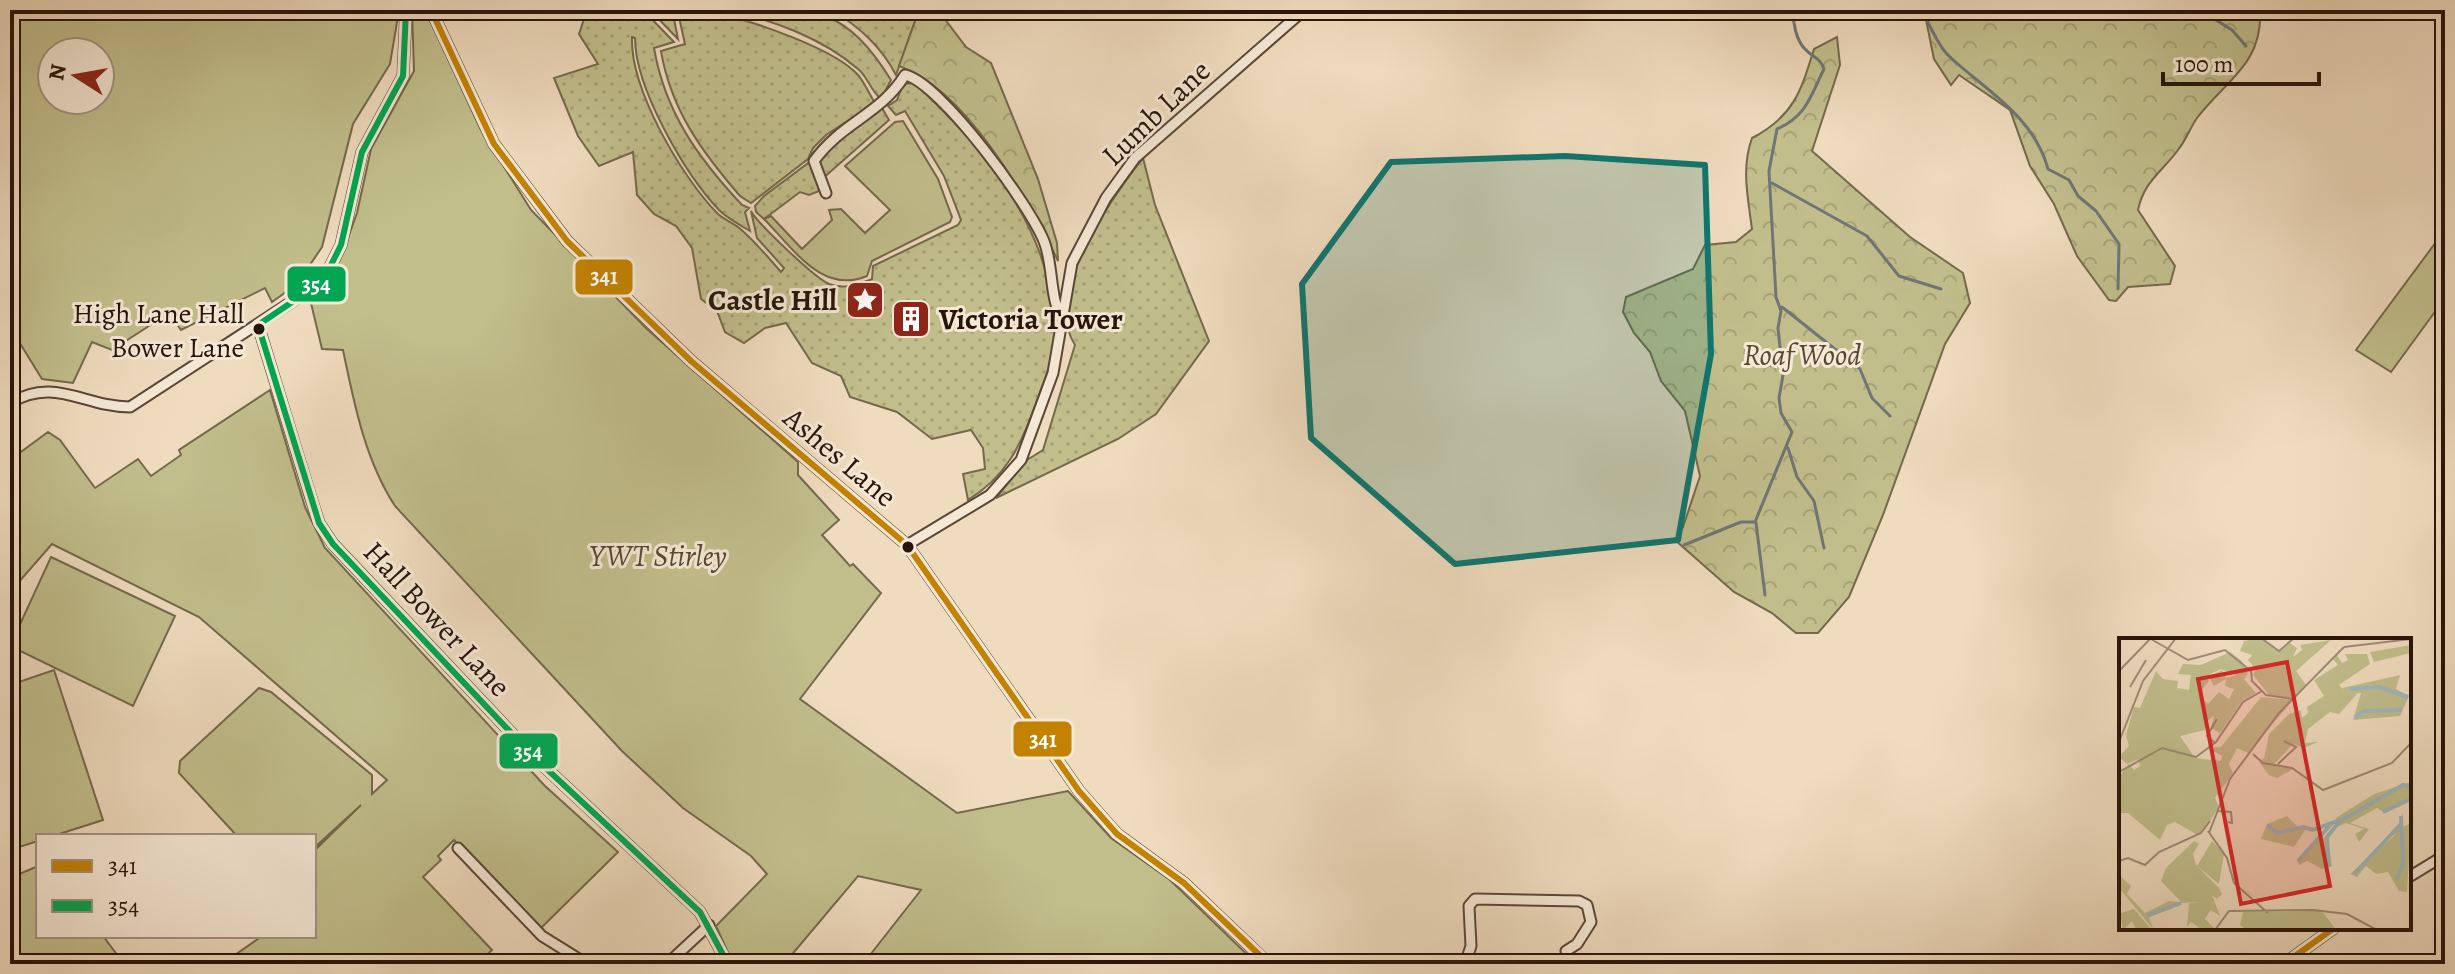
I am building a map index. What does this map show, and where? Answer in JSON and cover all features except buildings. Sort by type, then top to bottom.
[{"type":"street","points":[[10,403],[30,391],[50,390],[112,407],[130,407],[313,288],[329,269],[341,245],[362,152],[403,76],[406,10]]},
{"type":"street","name":"Ashes Lane","points":[[431,10],[494,144],[567,241],[691,361],[907,545],[1079,791],[1117,834],[1184,883],[1269,964]]},
{"type":"street","name":"Lumb Lane","points":[[907,545],[990,495],[1021,460],[1053,373],[1072,263],[1106,198],[1135,158],[1304,10]]},
{"type":"street","points":[[826,193],[814,161],[825,145],[838,132],[882,104],[905,75],[918,78],[958,117],[1000,172],[1044,242],[1058,311],[1063,320]]},
{"type":"street","name":"Hall Bower Lane","points":[[258,325],[319,523],[333,544],[535,758],[694,905],[709,925],[728,964]]},
{"type":"street","points":[[458,848],[542,936],[587,964]]},
{"type":"street","points":[[2411,876],[2445,855]]},
{"type":"street","points":[[1465,964],[1471,946],[1469,906],[1475,899],[1579,901],[1587,905],[1591,922],[1577,944],[1566,951]]},
{"type":"street","points":[[667,964],[709,925]]},
{"type":"street","points":[[2284,964],[2331,930]]},
{"type":"highlighted area","points":[[1565,156],[1705,165],[1711,354],[1678,540],[1455,564],[1311,438],[1302,284],[1391,162]]},
{"type":"green space","points":[[10,10],[399,10],[390,64],[353,124],[322,247],[297,284],[272,302],[265,288],[181,330],[169,313],[112,350],[92,342],[73,383],[42,379],[16,337],[10,339]]},
{"type":"green space","name":"YWT Stirley","points":[[412,10],[424,10],[428,15],[481,130],[531,210],[647,329],[798,462],[798,475],[839,520],[822,535],[850,566],[853,564],[881,593],[800,699],[957,813],[1068,791],[1111,838],[1169,879],[1257,964],[863,964],[921,890],[858,876],[784,964],[733,964],[716,926],[767,874],[751,856],[683,808],[622,751],[395,506],[368,450],[343,350],[322,349],[310,299],[333,273],[357,213],[371,149],[414,71]]},
{"type":"green space","points":[[587,10],[643,10],[674,42],[654,48],[666,93],[698,152],[742,205],[749,208],[745,212],[750,231],[719,210],[677,153],[643,81],[635,38],[632,37],[639,81],[660,131],[703,197],[719,215],[750,237],[781,272],[784,268],[757,238],[751,211],[812,272],[829,284],[840,286],[872,279],[873,266],[958,225],[961,220],[944,176],[905,111],[896,115],[888,106],[897,100],[903,84],[914,83],[988,161],[1026,222],[1041,255],[1050,290],[1055,336],[1050,365],[1025,432],[1003,470],[982,491],[968,500],[963,474],[985,469],[983,448],[971,430],[932,439],[897,412],[850,397],[841,376],[812,363],[786,323],[765,328],[744,343],[725,332],[717,311],[701,299],[692,248],[676,226],[654,214],[637,195],[633,152],[599,166],[578,136],[554,78],[598,64],[579,34]]},
{"type":"green space","points":[[650,10],[694,10],[673,14],[678,39]]},
{"type":"green space","points":[[725,10],[802,11],[821,15],[856,35],[891,80],[881,99],[861,72],[828,48],[778,24]]},
{"type":"green space","points":[[832,10],[919,10],[896,75],[868,38]]},
{"type":"green space","points":[[919,10],[938,10],[966,47],[991,63],[1038,179],[1057,243],[1058,261],[1012,178],[970,121],[924,78],[899,66]]},
{"type":"green space","points":[[1924,10],[2260,10],[2256,44],[2249,58],[2197,118],[2181,146],[2149,184],[2141,200],[2138,210],[2175,266],[2170,284],[2128,287],[2116,301],[2109,300],[2077,256],[2054,204],[2030,166],[2010,110],[1959,75],[1951,85],[1934,59]]},
{"type":"green space","points":[[719,14],[772,30],[831,55],[858,75],[875,103],[826,135],[813,148],[808,159],[751,203],[726,180],[690,129],[672,92],[661,51],[685,44],[679,17]]},
{"type":"green space","name":"Roaf Wood","points":[[1837,37],[1840,65],[1812,151],[1910,237],[1963,273],[1970,303],[1945,344],[1883,515],[1849,597],[1818,633],[1796,633],[1772,613],[1734,592],[1675,540],[1683,527],[1700,476],[1685,411],[1661,381],[1650,352],[1634,333],[1623,312],[1626,297],[1693,269],[1705,245],[1736,242],[1752,229],[1746,172],[1752,138],[1778,121],[1794,101],[1814,49]]},
{"type":"green space","points":[[882,108],[889,120],[821,180],[819,191],[809,195],[800,192],[764,219],[756,212],[755,206],[764,196]]},
{"type":"green space","points":[[903,121],[938,179],[952,217],[950,222],[872,261],[867,276],[851,280],[822,274],[797,255],[764,219],[771,216],[802,249],[832,220],[829,210],[841,209],[865,233],[890,210],[845,166],[895,122]]},
{"type":"green space","points":[[1143,158],[1155,205],[1209,341],[1156,414],[1118,439],[996,498],[1027,460],[1043,450],[1075,345],[1067,324],[1067,300],[1074,274],[1099,221]]},
{"type":"green space","points":[[2439,238],[2445,241],[2445,298],[2391,372],[2356,350]]},
{"type":"green space","points":[[270,390],[305,507],[325,548],[545,786],[618,852],[540,929],[454,840],[438,856],[441,860],[423,877],[492,950],[477,964],[222,964],[259,938],[316,938],[316,849],[361,805],[316,846],[316,834],[235,834],[179,773],[180,761],[259,688],[271,692],[372,775],[372,794],[387,780],[199,617],[52,544],[10,592],[10,460],[48,432],[60,440],[95,488],[138,459],[151,476],[181,455],[179,450]]},
{"type":"green space","points":[[51,557],[175,616],[133,706],[10,646]]},
{"type":"green space","points":[[54,670],[103,820],[59,834],[36,834],[36,842],[10,850],[10,685]]},
{"type":"green space","points":[[36,867],[36,938],[104,938],[124,964],[10,964],[10,878]]},
{"type":"waterway","points":[[1684,545],[1741,522],[1755,522],[1792,432],[1781,413],[1779,398],[1783,375],[1778,328],[1781,311],[1776,297],[1769,171],[1777,129],[1802,111],[1824,69],[1799,41],[1793,10]]},
{"type":"waterway","points":[[1921,10],[1946,53],[2008,106],[2032,134],[2048,169],[2069,180],[2078,196],[2096,211],[2119,244],[2118,289]]},
{"type":"waterway","points":[[2200,10],[2232,30],[2246,46]]},
{"type":"waterway","points":[[1772,183],[1867,236],[1899,276],[1941,289]]},
{"type":"waterway","points":[[1782,307],[1860,369],[1872,398],[1890,416]]},
{"type":"waterway","points":[[1788,448],[1797,477],[1814,501],[1824,548]]},
{"type":"waterway","points":[[1756,523],[1765,595]]},
{"type":"transit line","name":"354","points":[[406,10],[403,76],[362,152],[341,245],[329,269],[313,288],[258,325],[319,523],[333,544],[535,758],[700,912],[728,964]]},
{"type":"transit line","name":"341","points":[[431,10],[494,144],[567,241],[691,361],[907,545],[1079,791],[1117,834],[1184,883],[1269,964]]},
{"type":"transit line","name":"341","points":[[2284,964],[2331,930]]},
{"type":"place","name":"Castle Hill","points":[[865,300]]},
{"type":"place","name":"Victoria Tower","points":[[911,319]]},
{"type":"place","name":"High Lane Hall Bower Lane","points":[[259,329]]}]
